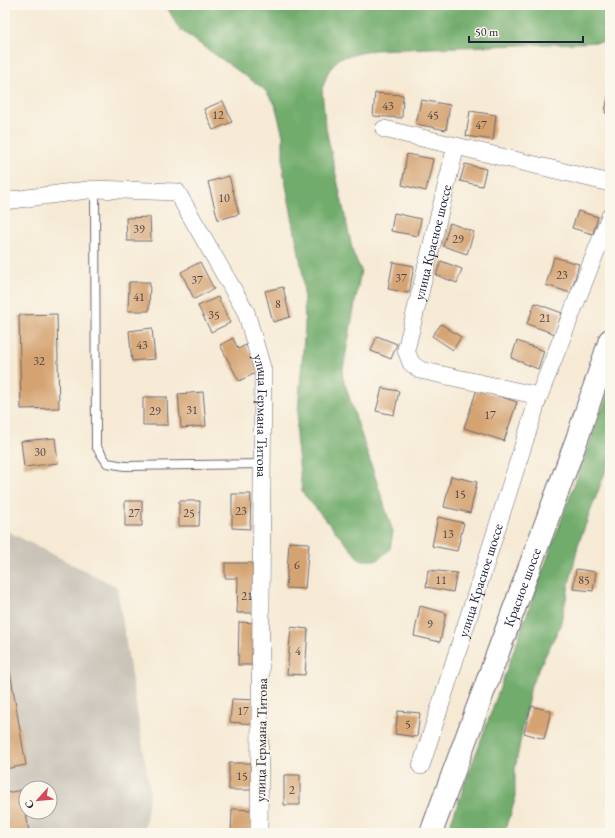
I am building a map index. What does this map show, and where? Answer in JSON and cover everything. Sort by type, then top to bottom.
[{"type":"main road","name":"Красное шоссе","points":[[431,833],[571,454],[610,340]]},
{"type":"street","points":[[384,128],[610,183]]},
{"type":"street","name":"улица Красное шоссе","points":[[456,146],[406,350],[411,363],[420,370],[539,396]]},
{"type":"street","name":"улица Германа Титова","points":[[5,201],[95,190],[177,192],[246,312],[263,371],[259,833]]},
{"type":"street","name":"улица Красное шоссе","points":[[421,766],[539,396],[610,216]]},
{"type":"lane","points":[[95,190],[96,446],[106,463],[125,466],[263,464]]},
{"type":"shaded area","points":[[5,530],[117,587],[150,791],[144,833],[5,833]]},
{"type":"green space","points":[[166,5],[608,5],[610,7],[610,37],[604,42],[374,50],[339,58],[328,72],[322,89],[325,124],[353,253],[361,270],[342,375],[393,532],[390,549],[378,560],[360,560],[302,492],[296,436],[305,326],[303,275],[283,169],[283,136],[275,104],[264,89],[179,29]]},
{"type":"green space","points":[[610,387],[610,459],[578,545],[560,626],[531,685],[515,769],[515,800],[507,826],[500,833],[447,833]]},
{"type":"building","points":[[609,90],[610,113],[605,113]]},
{"type":"building","points":[[375,93],[403,95],[402,118],[373,116]]},
{"type":"building","points":[[421,100],[450,105],[446,130],[416,124]]},
{"type":"building","points":[[223,101],[232,122],[213,130],[204,109]]},
{"type":"building","points":[[470,111],[496,115],[493,140],[466,136]]},
{"type":"building","points":[[407,154],[433,159],[426,191],[402,185]]},
{"type":"building","points":[[465,164],[486,169],[482,186],[460,181]]},
{"type":"building","points":[[229,176],[239,214],[218,220],[208,182]]},
{"type":"building","points":[[578,211],[598,217],[593,234],[572,228]]},
{"type":"building","points":[[394,213],[421,219],[418,236],[391,231]]},
{"type":"building","points":[[150,217],[151,241],[127,241],[126,218]]},
{"type":"building","points":[[450,223],[474,232],[467,254],[443,246]]},
{"type":"building","points":[[554,257],[579,264],[571,293],[546,285]]},
{"type":"building","points":[[441,261],[462,269],[457,283],[436,275]]},
{"type":"building","points":[[200,262],[214,289],[194,299],[181,272]]},
{"type":"building","points":[[393,262],[414,266],[409,293],[388,289]]},
{"type":"building","points":[[129,282],[150,282],[149,311],[128,311]]},
{"type":"building","points":[[283,287],[290,317],[273,322],[265,291]]},
{"type":"building","points":[[218,297],[230,323],[211,332],[198,306]]},
{"type":"building","points":[[535,303],[562,313],[555,334],[527,324]]},
{"type":"building","points":[[57,314],[59,408],[21,409],[19,315]]},
{"type":"building","points":[[441,324],[461,337],[453,350],[432,336]]},
{"type":"building","points":[[152,328],[155,359],[132,361],[129,331]]},
{"type":"building","points":[[377,336],[397,344],[391,359],[371,351]]},
{"type":"building","points":[[233,338],[238,349],[246,345],[260,371],[239,381],[220,345]]},
{"type":"building","points":[[517,341],[544,351],[538,369],[511,358]]},
{"type":"building","points":[[382,388],[399,391],[394,415],[376,411]]},
{"type":"building","points":[[477,389],[517,402],[504,441],[464,428]]},
{"type":"building","points":[[203,392],[206,426],[181,428],[178,394]]},
{"type":"building","points":[[143,397],[167,397],[168,425],[143,425]]},
{"type":"building","points":[[55,438],[58,463],[24,467],[21,441]]},
{"type":"building","points":[[451,476],[477,482],[470,513],[444,507]]},
{"type":"building","points":[[232,494],[251,494],[250,529],[232,528]]},
{"type":"building","points":[[125,501],[142,501],[142,526],[125,526]]},
{"type":"building","points":[[179,501],[200,501],[199,526],[179,526]]},
{"type":"building","points":[[438,517],[464,523],[457,551],[432,546]]},
{"type":"building","points":[[289,542],[309,543],[305,589],[286,588]]},
{"type":"building","points":[[225,563],[256,563],[256,613],[237,613],[238,578],[225,578]]},
{"type":"building","points":[[576,569],[596,572],[593,591],[573,589]]},
{"type":"building","points":[[428,570],[457,573],[453,592],[426,587]]},
{"type":"building","points":[[420,606],[446,613],[440,642],[414,636]]},
{"type":"building","points":[[239,622],[255,623],[254,665],[238,665]]},
{"type":"building","points":[[291,627],[308,629],[305,675],[287,674]]},
{"type":"building","points":[[5,642],[26,765],[5,769]]},
{"type":"building","points":[[232,699],[255,700],[253,724],[230,722]]},
{"type":"building","points":[[531,706],[551,711],[544,739],[524,733]]},
{"type":"building","points":[[398,711],[420,713],[417,737],[395,734]]},
{"type":"building","points":[[229,763],[255,763],[254,790],[229,790]]},
{"type":"building","points":[[284,775],[300,775],[300,805],[284,805]]},
{"type":"building","points":[[18,791],[18,820],[27,820],[29,833],[5,833],[5,793]]},
{"type":"building","points":[[232,809],[254,810],[253,833],[231,833]]}]
